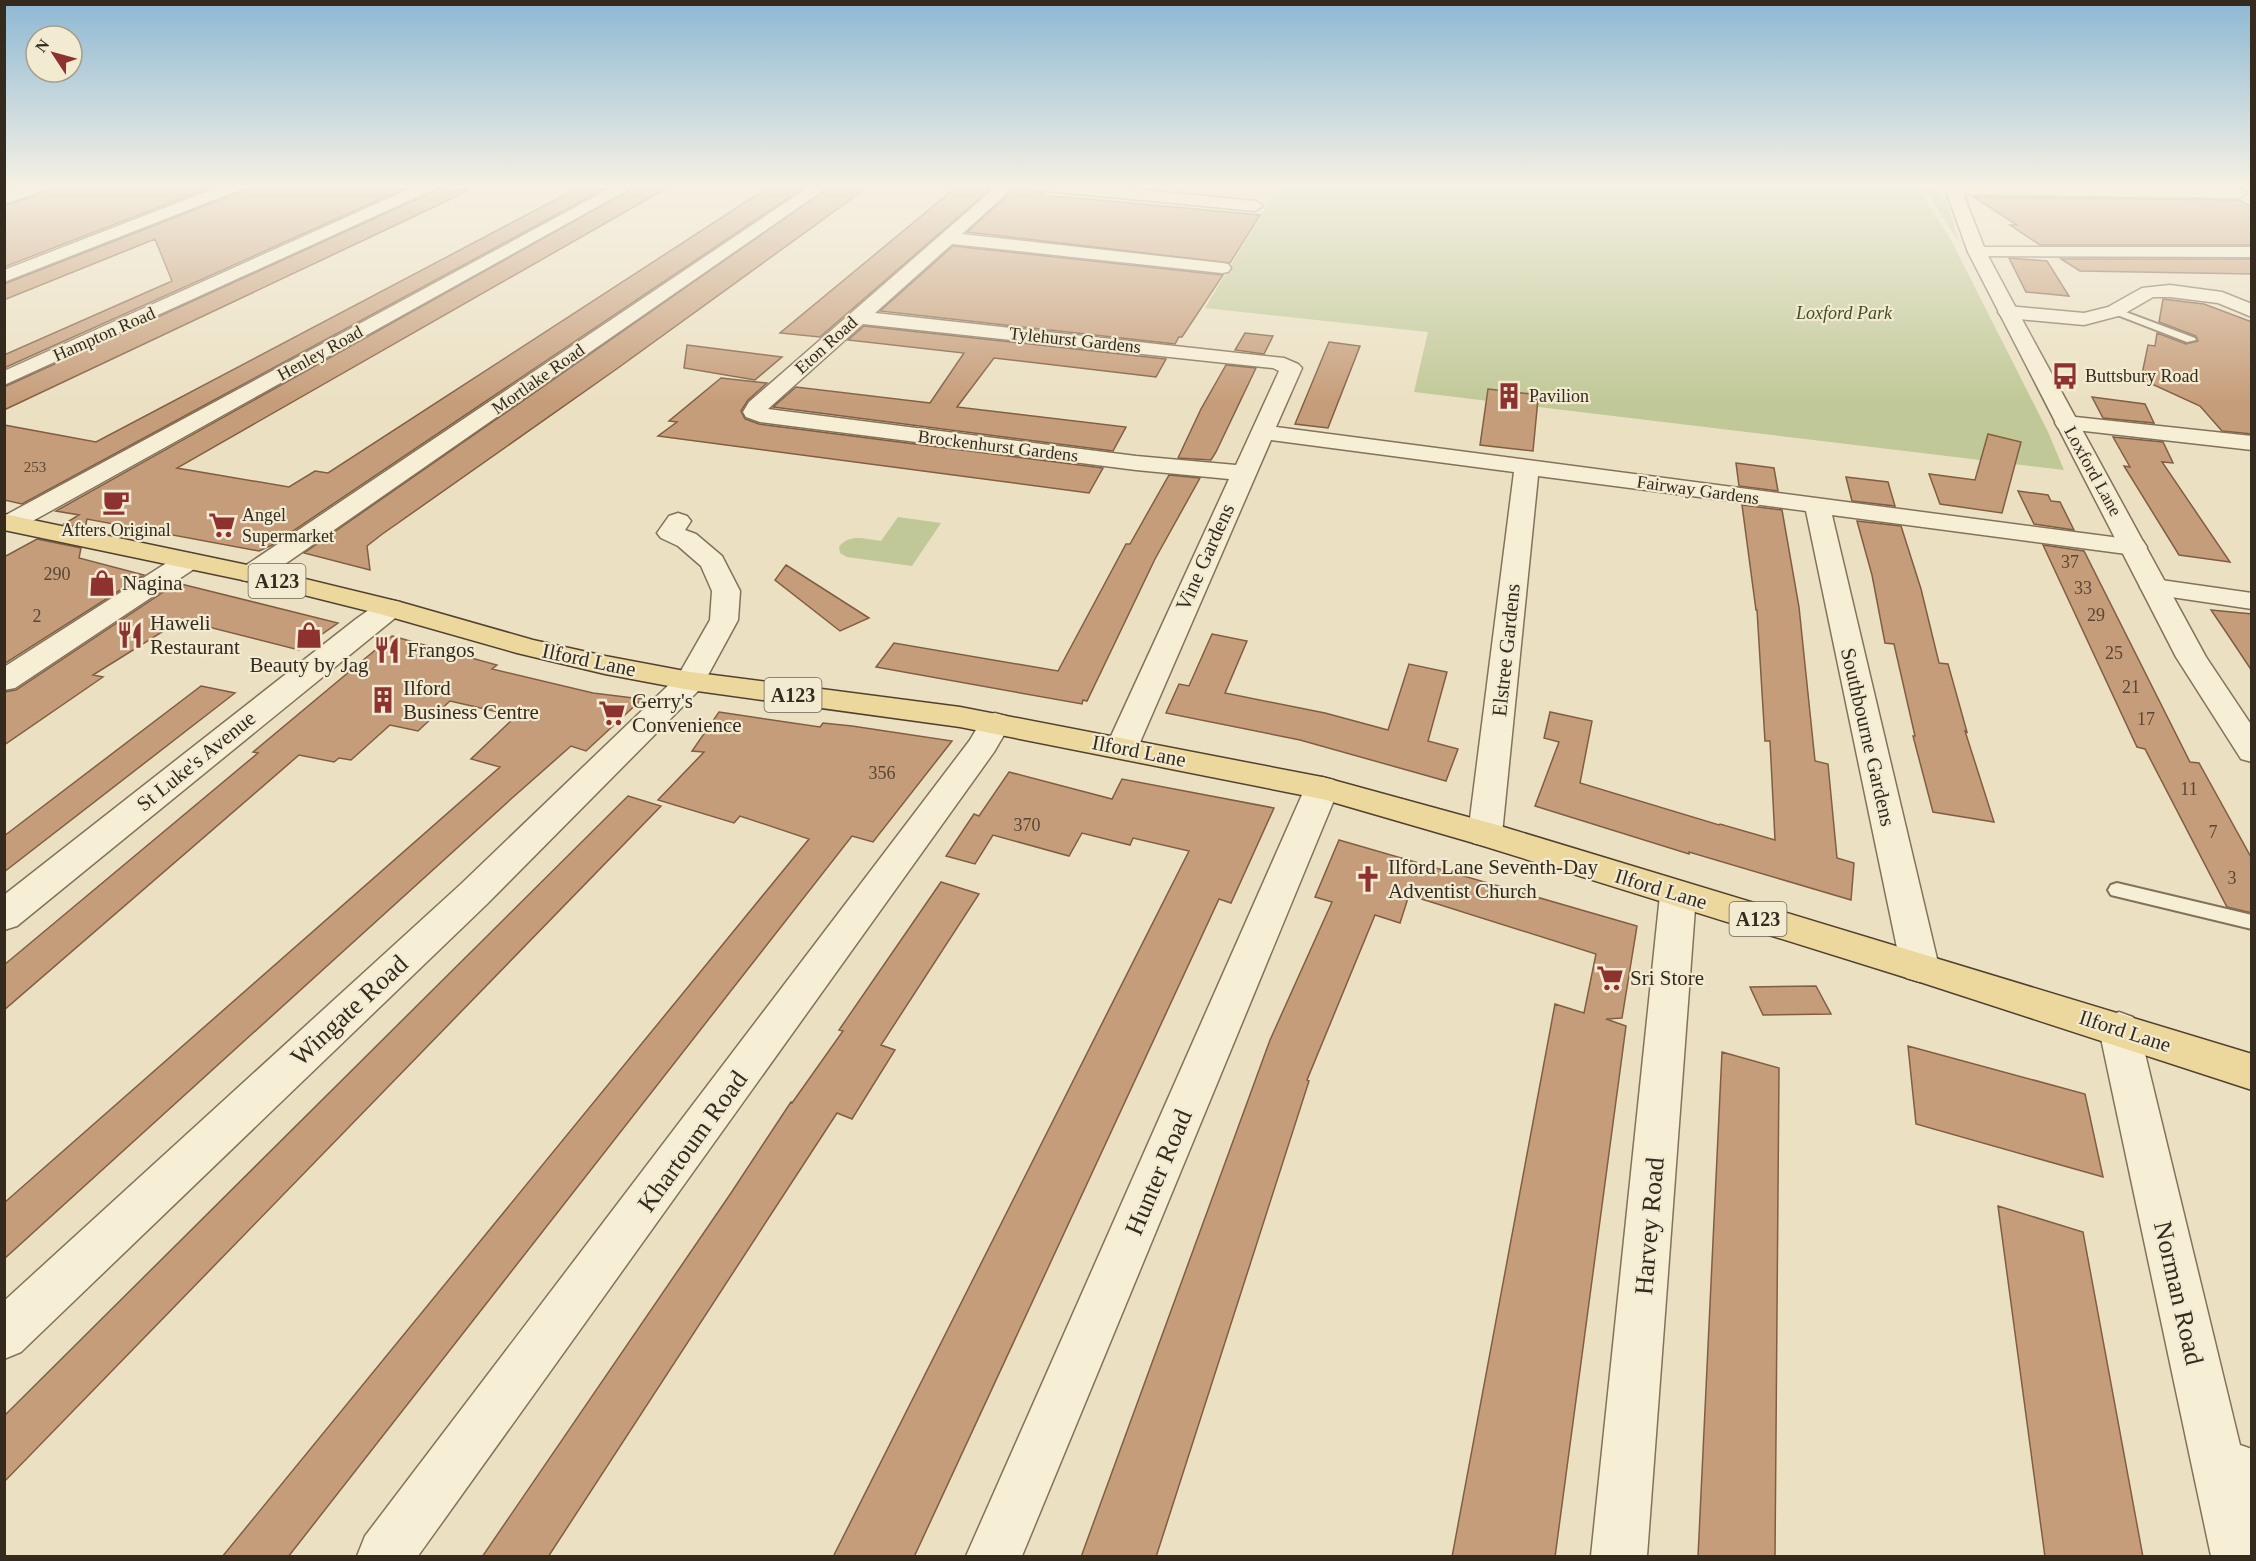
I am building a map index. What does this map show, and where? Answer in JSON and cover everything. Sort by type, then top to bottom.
[{"type":"main road","name":"Ilford Lane","points":[[8,522],[252,574],[390,608],[527,647],[690,681],[995,723],[1322,788],[1485,834],[1678,895],[1920,967],[2252,1072]]},
{"type":"street","points":[[4,277],[55,257]]},
{"type":"street","name":"Hampton Road","points":[[4,379],[273,257]]},
{"type":"street","name":"Henley Road","points":[[8,522],[496,257]]},
{"type":"street","name":"Mortlake Road","points":[[252,574],[717,257]]},
{"type":"street","name":"Eton Road","points":[[754,412],[926,257]]},
{"type":"street","points":[[1120,257],[1222,268]]},
{"type":"street","name":"Loxford Lane","points":[[1980,257],[2191,657],[2252,751]]},
{"type":"street","points":[[2008,312],[2084,319],[2115,311],[2149,292],[2170,291],[2214,296],[2252,311]]},
{"type":"street","name":"Tylehurst Gardens","points":[[857,317],[1230,356],[1277,362],[1291,368]]},
{"type":"street","name":"Vine Gardens","points":[[1122,747],[1291,368]]},
{"type":"street","name":"Brockenhurst Gardens","points":[[754,412],[760,416],[1136,464],[1243,473]]},
{"type":"street","points":[[2066,423],[2252,443]]},
{"type":"street","name":"Fairway Gardens","points":[[1263,432],[2134,547]]},
{"type":"street","name":"Elstree Gardens","points":[[1485,834],[1527,466]]},
{"type":"street","name":"Southbourne Gardens","points":[[1816,506],[1920,967]]},
{"type":"street","name":"Wingate Road","points":[[4,1335],[474,894],[690,681],[724,620],[726,591],[713,562],[687,540],[670,533],[678,521]]},
{"type":"street","points":[[4,681],[188,561]]},
{"type":"street","points":[[2154,586],[2252,601]]},
{"type":"street","name":"St Luke's Avenue","points":[[4,916],[347,640],[390,608]]},
{"type":"street","name":"Khartoum Road","points":[[386,1557],[949,792],[983,745],[995,723]]},
{"type":"street","name":"Hunter Road","points":[[994,1557],[1322,788]]},
{"type":"street","name":"Harvey Road","points":[[1619,1557],[1678,895]]},
{"type":"street","name":"Norman Road","points":[[2119,1029],[2235,1470],[2239,1557]]},
{"type":"lane","points":[[2115,311],[2191,340]]},
{"type":"lane","points":[[2117,890],[2252,922]]},
{"type":"green space","name":"Loxford Park","points":[[1236,257],[1960,257],[2048,432],[2064,470],[1414,392],[1428,332],[1205,308]]},
{"type":"green space","points":[[898,517],[941,523],[912,566],[847,557],[840,553],[839,547],[852,538],[881,541]]},
{"type":"building","points":[[4,257],[30,257],[4,267]]},
{"type":"building","points":[[74,257],[111,257],[4,300],[4,284]]},
{"type":"building","points":[[162,257],[252,257],[4,368],[4,355],[172,281]]},
{"type":"building","points":[[290,257],[328,257],[4,410],[4,387]]},
{"type":"building","points":[[447,257],[478,257],[22,504],[4,500],[4,425],[96,442]]},
{"type":"building","points":[[510,257],[547,257],[177,468],[289,487],[315,471],[328,473],[661,257],[701,257],[272,545],[259,551],[87,519],[85,529],[64,524],[79,515],[56,511]]},
{"type":"building","points":[[729,257],[771,257],[381,535],[367,546],[370,570],[304,553]]},
{"type":"building","points":[[872,257],[912,257],[820,337],[780,333]]},
{"type":"building","points":[[941,257],[1054,257],[1223,275],[1175,344],[880,311]]},
{"type":"building","points":[[1178,257],[1234,257],[1230,263]]},
{"type":"building","points":[[2009,258],[2047,261],[2069,296],[2026,292]]},
{"type":"building","points":[[2061,259],[2252,259],[2252,274],[2080,271]]},
{"type":"building","points":[[2163,299],[2204,304],[2252,322],[2252,434],[2222,431],[2200,406],[2141,379],[2148,345],[2155,346],[2157,333],[2186,344],[2198,341],[2196,336],[2159,322]]},
{"type":"building","points":[[864,326],[1166,359],[1156,377],[994,358],[957,407],[1126,427],[1113,451],[773,407],[796,387],[930,403],[964,353],[848,340]]},
{"type":"building","points":[[1245,333],[1273,336],[1264,354],[1235,350]]},
{"type":"building","points":[[1329,342],[1360,346],[1328,428],[1295,424]]},
{"type":"building","points":[[687,345],[782,357],[755,380],[684,368]]},
{"type":"building","points":[[1226,365],[1256,368],[1216,452],[1211,460],[1178,458],[1201,409]]},
{"type":"building","points":[[721,378],[767,383],[748,400],[741,411],[745,419],[759,424],[1103,468],[1089,493],[658,436],[677,422],[669,421]]},
{"type":"building","points":[[1488,389],[1531,394],[1531,399],[1538,399],[1533,451],[1480,445]]},
{"type":"building","points":[[2092,397],[2145,404],[2154,423],[2103,418]]},
{"type":"building","points":[[1988,434],[2021,442],[2002,513],[1940,504],[1929,474],[1975,480]]},
{"type":"building","points":[[2113,437],[2163,442],[2173,463],[2162,462],[2230,562],[2179,555],[2124,466],[2130,467]]},
{"type":"building","points":[[1736,463],[1774,468],[1778,491],[1739,486]]},
{"type":"building","points":[[1169,475],[1200,478],[1155,559],[1087,701],[1083,700],[1082,704],[876,667],[894,643],[1058,671],[1126,544],[1130,544]]},
{"type":"building","points":[[1846,477],[1888,482],[1895,506],[1852,501]]},
{"type":"building","points":[[2018,491],[2048,495],[2051,501],[2060,502],[2074,530],[2034,524]]},
{"type":"building","points":[[1742,505],[1782,510],[1799,607],[1815,761],[1828,764],[1837,858],[1854,863],[1851,900],[1689,852],[1689,854],[1535,806],[1559,742],[1544,738],[1550,712],[1592,721],[1580,783],[1775,840],[1770,741],[1765,741],[1757,610]]},
{"type":"building","points":[[1857,521],[1901,526],[1921,589],[1939,663],[1948,664],[1967,732],[1965,731],[1994,822],[1933,812],[1913,736],[1915,736],[1894,644],[1885,643],[1872,575]]},
{"type":"building","points":[[37,539],[81,548],[79,558],[144,575],[4,664],[4,557]]},
{"type":"building","points":[[2043,545],[2084,551],[2190,762],[2199,763],[2252,859],[2252,913],[2227,907],[2145,749],[2137,747]]},
{"type":"building","points":[[786,565],[869,618],[840,631],[775,580]]},
{"type":"building","points":[[177,583],[338,623],[299,650],[181,620],[93,675],[103,677],[4,745],[4,692],[16,690]]},
{"type":"building","points":[[2211,610],[2252,614],[2252,671],[2226,632]]},
{"type":"building","points":[[1212,634],[1247,641],[1225,693],[1325,713],[1388,730],[1409,664],[1447,672],[1428,741],[1458,749],[1446,781],[1300,740],[1166,713],[1179,684],[1189,686]]},
{"type":"building","points":[[392,636],[497,665],[492,669],[593,693],[642,699],[586,751],[571,746],[4,1259],[4,1203],[500,767],[471,759],[516,716],[450,701],[418,731],[390,725],[351,760],[339,758],[334,762],[299,755],[4,1010],[4,965],[258,753],[253,752]]},
{"type":"building","points":[[201,686],[235,693],[4,872],[4,836]]},
{"type":"building","points":[[719,712],[820,727],[823,723],[852,726],[952,741],[873,842],[852,836],[288,1557],[222,1557],[809,839],[740,816],[734,823],[658,800],[704,752],[692,751]]},
{"type":"building","points":[[1009,772],[1112,799],[1122,779],[1274,808],[1231,903],[1219,899],[914,1557],[833,1557],[1189,851],[1133,838],[1130,845],[1082,833],[1069,856],[993,835],[975,864],[946,856],[974,814],[979,816]]},
{"type":"building","points":[[628,796],[661,806],[4,1482],[4,1416]]},
{"type":"building","points":[[1339,840],[1637,926],[1622,1018],[1606,1019],[1626,1026],[1555,1557],[1452,1557],[1555,1004],[1584,1013],[1596,954],[1409,895],[1400,923],[1375,915],[1307,1080],[1309,1081],[1156,1557],[1081,1557],[1270,1040],[1332,902],[1315,897]]},
{"type":"building","points":[[941,882],[979,894],[881,1045],[895,1050],[852,1119],[837,1113],[548,1557],[482,1557],[791,1102],[843,1031],[839,1030]]},
{"type":"building","points":[[1816,986],[1831,1014],[1763,1015],[1750,987]]},
{"type":"building","points":[[1908,1046],[2085,1094],[2103,1177],[1916,1124]]},
{"type":"building","points":[[1722,1052],[1779,1068],[1775,1557],[1698,1557]]},
{"type":"building","points":[[1998,1206],[2083,1232],[2143,1557],[2045,1557]]},
{"type":"place","name":"Buttsbury Road","points":[[2065,376]]},
{"type":"place","name":"Pavilion","points":[[1509,396]]},
{"type":"place","name":"Afters Original","points":[[116,502]]},
{"type":"place","name":"Angel Supermarket","points":[[222,525]]},
{"type":"place","name":"Nagina","points":[[102,583]]},
{"type":"place","name":"Haweli Restaurant","points":[[130,635]]},
{"type":"place","name":"Beauty by Jag","points":[[309,635]]},
{"type":"place","name":"Frangos","points":[[387,650]]},
{"type":"place","name":"Ilford Business Centre","points":[[383,700]]},
{"type":"place","name":"Gerry's Convenience","points":[[612,713]]},
{"type":"place","name":"Ilford Lane Seventh-Day Adventist Church","points":[[1368,879]]},
{"type":"place","name":"Sri Store","points":[[1610,978]]}]
